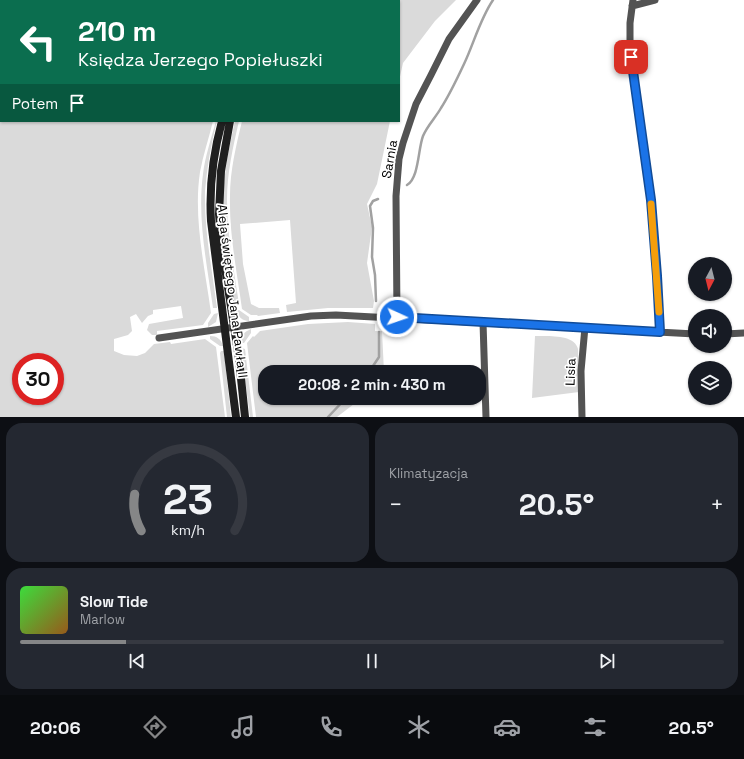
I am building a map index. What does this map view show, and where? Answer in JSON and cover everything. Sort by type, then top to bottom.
[{"type":"main road","name":"Aleja świętego Jana Pawła II","points":[[222,122],[213,163],[210,200],[213,242],[236,417]]},
{"type":"main road","name":"Aleja świętego Jana Pawła II","points":[[230,122],[220,171],[219,214],[221,242],[234,327],[245,417]]},
{"type":"street","name":"Sarnia","points":[[397,317],[396,196],[399,159],[416,104],[450,39],[477,0]]},
{"type":"street","points":[[655,0],[632,3],[630,50],[652,207],[660,332]]},
{"type":"street","points":[[158,338],[325,315],[397,317],[688,334]]},
{"type":"street","points":[[483,322],[486,417]]},
{"type":"street","name":"Lisia","points":[[582,417],[581,371],[585,328]]},
{"type":"street","points":[[732,334],[744,333]]},
{"type":"shaded area","points":[[400,0],[456,0],[435,21],[403,63],[400,76]]},
{"type":"shaded area","points":[[0,122],[213,122],[200,172],[198,189],[199,225],[211,313],[203,325],[157,331],[157,335],[152,335],[147,330],[149,324],[183,318],[181,306],[153,310],[153,314],[148,316],[142,323],[136,314],[130,317],[132,331],[128,335],[114,339],[114,351],[124,355],[137,356],[145,353],[154,344],[170,342],[171,344],[205,339],[216,347],[225,417],[0,417]]},
{"type":"shaded area","points":[[217,122],[208,164],[205,206],[207,235],[217,308],[213,308],[201,208],[201,191],[208,148]]},
{"type":"shaded area","points":[[235,122],[239,122],[229,170],[227,190],[229,239],[239,304],[235,306],[225,239],[223,212],[224,180]]},
{"type":"shaded area","points":[[242,122],[390,122],[377,184],[367,204],[372,227],[367,263],[374,301],[373,308],[328,308],[287,312],[286,305],[296,303],[290,220],[240,224],[243,264],[251,304],[259,308],[279,308],[280,313],[258,316],[251,315],[242,309],[232,239],[230,210],[230,187]]},
{"type":"shaded area","points":[[239,310],[249,317],[249,321],[239,317],[236,311]]},
{"type":"shaded area","points":[[218,313],[216,322],[208,327],[208,323],[214,314]]},
{"type":"shaded area","points":[[348,322],[375,324],[375,331],[382,331],[384,365],[258,365],[258,405],[353,405],[337,417],[256,417],[247,343],[260,331],[308,324]]},
{"type":"shaded area","points":[[251,329],[251,333],[244,343],[241,343],[243,334]]},
{"type":"shaded area","points":[[210,336],[218,338],[223,346],[220,346],[210,339]]},
{"type":"shaded area","points":[[535,336],[566,338],[576,344],[578,349],[579,392],[532,398]]},
{"type":"shaded area","points":[[241,348],[245,349],[253,417],[250,417]]},
{"type":"shaded area","points":[[221,351],[224,351],[231,417],[227,417]]},
{"type":"waterway","points":[[407,185],[411,181],[416,170],[423,136],[453,86],[468,56],[484,15],[493,0]]},
{"type":"waterway","points":[[376,301],[375,275],[372,257],[373,228],[370,206],[373,201],[378,199]]},
{"type":"waterway","points":[[374,365],[379,357],[379,332]]},
{"type":"waterway","points":[[328,417],[339,405]]},
{"type":"slow traffic","points":[[651,204],[659,312]]},
{"type":"route","points":[[397,317],[660,332],[660,314],[651,200],[631,57]]}]
